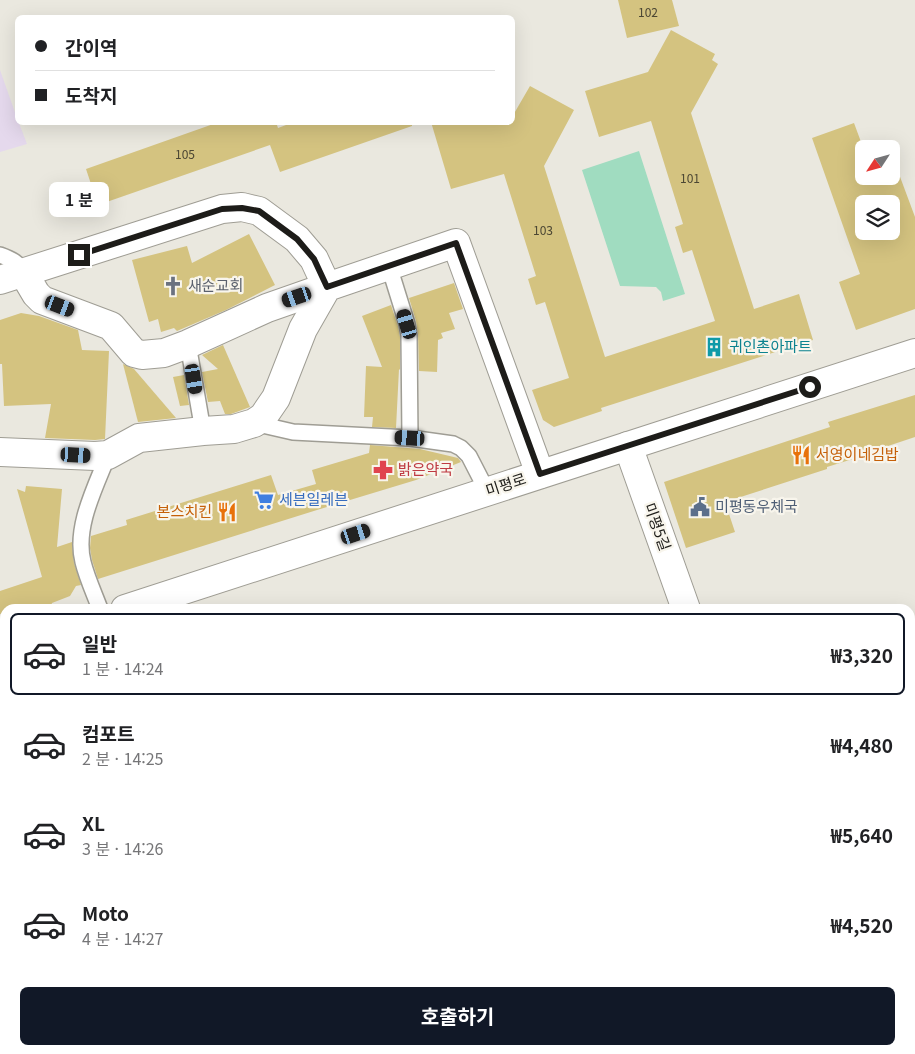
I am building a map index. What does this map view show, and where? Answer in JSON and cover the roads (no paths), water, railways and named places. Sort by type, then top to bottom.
[{"type":"street","points":[[12,276],[222,209],[242,208],[259,211],[297,239],[314,259],[327,287]]},
{"type":"street","points":[[12,276],[42,300],[111,326],[134,353],[142,355],[164,353],[268,308],[456,243],[540,474]]},
{"type":"street","points":[[0,452],[95,456],[108,454],[139,438],[234,429],[254,423],[264,417],[276,398],[303,329],[327,287]]},
{"type":"street","name":"미평로","points":[[140,604],[915,353]]},
{"type":"street","name":"미평5길","points":[[628,446],[684,604]]},
{"type":"lane","points":[[0,255],[15,261],[20,266],[12,276]]},
{"type":"lane","points":[[389,266],[409,336],[410,438]]},
{"type":"lane","points":[[188,344],[203,431]]},
{"type":"lane","points":[[254,423],[293,432],[410,438],[453,444],[461,448],[469,456],[487,492]]},
{"type":"lane","points":[[98,604],[82,561],[80,542],[84,518],[108,454]]},
{"type":"place","name":"새순교회","points":[[173,286]]},
{"type":"place","name":"귀인촌아파트","points":[[714,347]]},
{"type":"place","name":"서영이네김밥","points":[[801,455]]},
{"type":"place","name":"밝은약국","points":[[383,470]]},
{"type":"place","name":"세븐일레븐","points":[[264,500]]},
{"type":"place","name":"미평동우체국","points":[[700,507]]},
{"type":"place","name":"본스치킨","points":[[227,512]]}]
